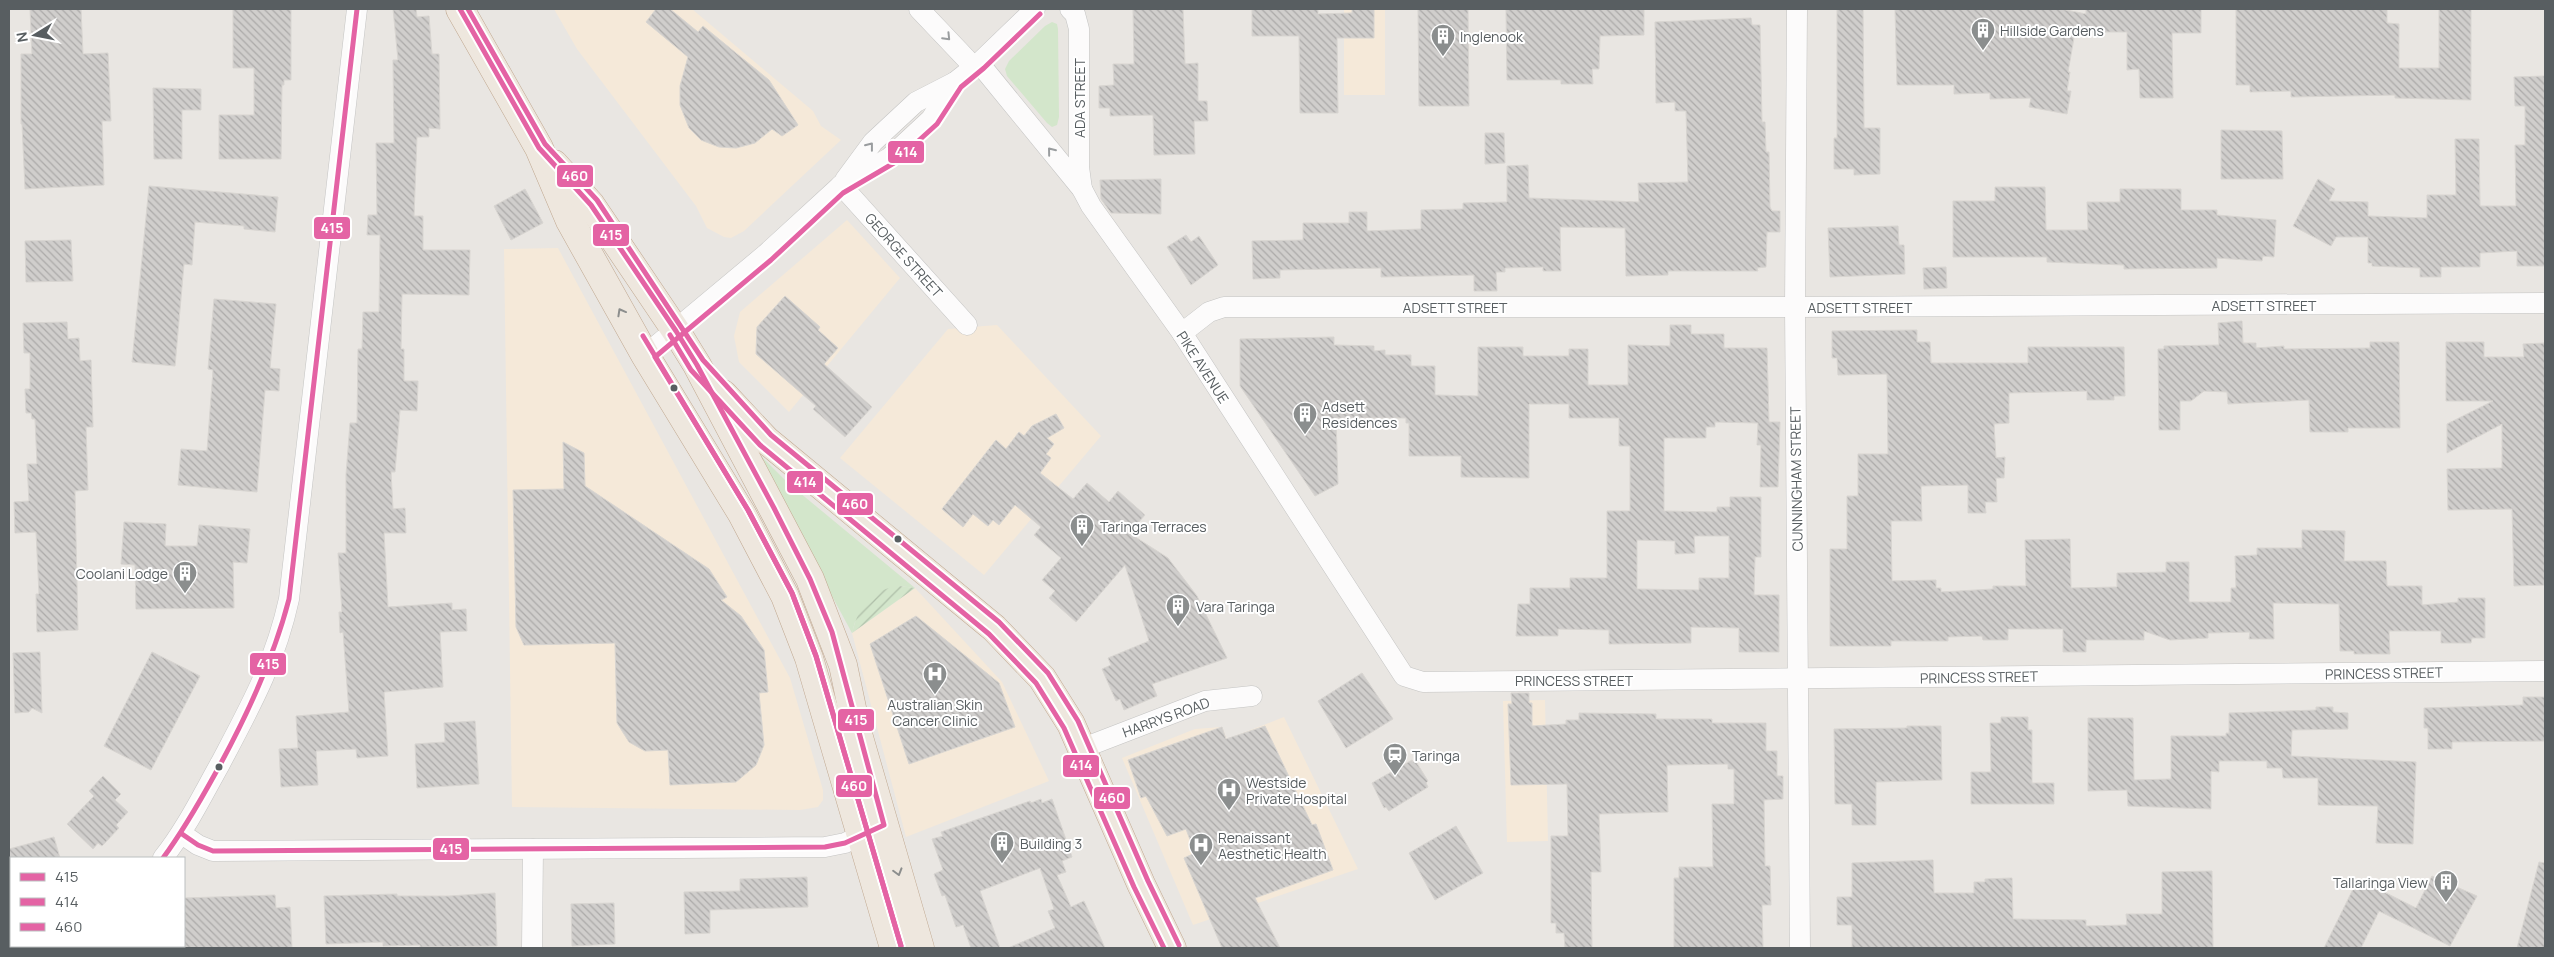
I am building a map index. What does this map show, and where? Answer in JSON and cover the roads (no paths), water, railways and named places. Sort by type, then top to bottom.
[{"type":"highway","points":[[460,9],[539,148],[570,221],[645,355],[742,514],[785,596],[810,658],[873,830],[920,948]]},
{"type":"highway","points":[[539,148],[591,205],[697,365],[792,543],[825,615],[843,665],[856,727],[894,948]]},
{"type":"highway","points":[[697,365],[766,440],[994,628],[1019,651],[1053,693],[1083,748],[1141,884],[1172,948]]},
{"type":"street","points":[[164,857],[182,834],[260,688],[281,635],[287,608],[358,9]]},
{"type":"street","name":"PIKE AVENUE","points":[[919,9],[977,65],[1082,189],[1091,206],[1182,332],[1404,676],[1412,680]]},
{"type":"street","points":[[645,355],[766,254],[841,185],[873,142],[916,102],[955,82],[977,65],[1035,9]]},
{"type":"street","name":"ADA STREET","points":[[1070,9],[1077,19],[1079,29],[1079,167],[1082,189]]},
{"type":"street","name":"CUNNINGHAM STREET","points":[[1797,9],[1795,307],[1800,948]]},
{"type":"street","name":"GEORGE STREET","points":[[841,185],[967,326]]},
{"type":"street","name":"ADSETT STREET","points":[[1182,332],[1209,312],[1224,307],[1795,307],[2545,303]]},
{"type":"street","name":"PRINCESS STREET","points":[[1412,680],[1423,682],[2545,671]]},
{"type":"street","name":"HARRYS ROAD","points":[[1083,748],[1205,701],[1252,696]]},
{"type":"street","points":[[182,834],[198,845],[213,850],[533,849],[825,846],[846,843],[873,830]]},
{"type":"street","points":[[532,948],[533,849]]},
{"type":"place","name":"Hillside Gardens","points":[[1983,51]]},
{"type":"place","name":"Inglenook","points":[[1443,57]]},
{"type":"place","name":"Adsett Residences","points":[[1305,435]]},
{"type":"place","name":"Taringa Terraces","points":[[1082,547]]},
{"type":"place","name":"Coolani Lodge","points":[[185,594]]},
{"type":"place","name":"Vara Taringa","points":[[1178,627]]},
{"type":"place","name":"Australian Skin Cancer Clinic","points":[[935,695]]},
{"type":"place","name":"Taringa","points":[[1395,776]]},
{"type":"place","name":"Westside Private Hospital","points":[[1229,811]]},
{"type":"place","name":"Building 3","points":[[1002,864]]},
{"type":"place","name":"Renaissant Aesthetic Health","points":[[1201,866]]},
{"type":"place","name":"Tallaringa View","points":[[2446,903]]}]
